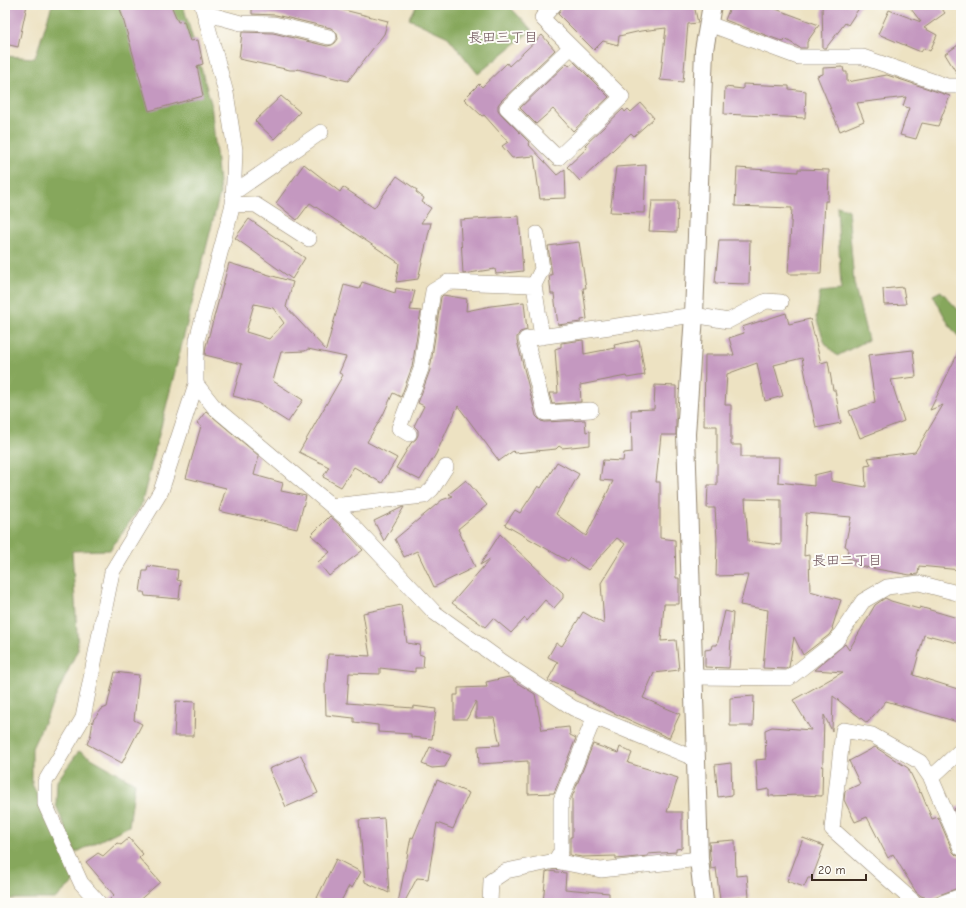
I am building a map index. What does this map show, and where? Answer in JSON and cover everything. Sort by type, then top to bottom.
[{"type":"street","points":[[554,5],[542,18],[622,97],[558,158],[507,108],[571,47]]},
{"type":"street","points":[[704,903],[699,858],[686,434],[694,315],[704,50],[712,5]]},
{"type":"street","points":[[203,9],[241,23],[274,24],[328,37]]},
{"type":"street","points":[[99,903],[81,883],[74,869],[46,804],[45,782],[83,718],[112,572],[161,491],[196,384],[197,340],[233,198],[235,150],[226,93],[203,9]]},
{"type":"street","points":[[709,24],[798,57],[863,57],[947,86],[961,86]]},
{"type":"street","points":[[233,198],[321,132]]},
{"type":"street","points":[[233,198],[256,205],[309,239]]},
{"type":"street","points":[[537,234],[542,269],[534,285],[542,337]]},
{"type":"street","points":[[410,434],[399,428],[421,369],[433,291],[448,282],[534,285]]},
{"type":"street","points":[[592,410],[545,413],[526,339],[694,315],[728,321],[766,301],[781,302]]},
{"type":"street","points":[[196,384],[215,408],[346,518],[435,613],[502,662],[573,708],[696,759]]},
{"type":"street","points":[[332,506],[424,496],[432,489],[446,467]]},
{"type":"street","points":[[693,677],[789,678],[836,641],[863,601],[887,587],[919,583],[961,594]]},
{"type":"street","points":[[555,861],[561,851],[561,800],[594,718]]},
{"type":"street","points":[[915,903],[832,829],[843,730],[872,735],[920,762],[931,778],[961,848]]},
{"type":"street","points":[[931,778],[961,750]]},
{"type":"street","points":[[490,903],[491,881],[506,871],[555,861],[601,870],[699,858]]},
{"type":"street","points":[[942,903],[961,896]]},
{"type":"green space","points":[[52,5],[183,5],[211,103],[220,193],[141,506],[110,550],[72,551],[78,649],[32,748],[32,784],[77,879],[55,899],[5,899],[5,56],[35,58]]},
{"type":"green space","points":[[417,5],[508,5],[532,30],[478,74],[448,37],[409,19]]},
{"type":"green space","points":[[837,206],[848,209],[854,283],[868,340],[837,356],[825,343],[816,318],[820,292],[841,290]]},
{"type":"green space","points":[[941,291],[961,313],[961,340],[949,325],[933,295]]},
{"type":"green space","points":[[79,751],[135,783],[129,826],[75,853],[56,805],[57,781]]},
{"type":"building","points":[[5,5],[27,5],[18,47],[5,44]]},
{"type":"building","points":[[130,5],[171,5],[178,22],[184,21],[190,41],[198,40],[203,64],[197,66],[203,96],[149,111],[120,8]]},
{"type":"building","points":[[252,5],[324,5],[388,21],[384,34],[348,81],[297,69],[290,70],[239,59],[242,32],[273,33],[327,46],[332,45],[338,39],[337,34],[331,28],[276,15],[252,14]]},
{"type":"building","points":[[563,5],[694,5],[698,23],[688,24],[683,82],[660,80],[666,28],[641,31],[619,36],[618,45],[603,41],[594,50],[558,14]]},
{"type":"building","points":[[731,5],[765,5],[819,25],[807,42],[807,48],[800,48],[785,39],[784,42],[725,20]]},
{"type":"building","points":[[822,5],[861,5],[848,25],[845,23],[826,48],[823,48]]},
{"type":"building","points":[[908,5],[939,5],[945,13],[924,28],[937,35],[930,51],[924,48],[921,52],[878,34],[889,10],[921,22]]},
{"type":"building","points":[[542,35],[555,50],[501,101],[498,105],[498,110],[529,142],[528,144],[557,175],[565,169],[566,198],[540,199],[534,156],[512,158],[502,146],[508,142],[484,115],[482,116],[464,99],[479,84],[482,87],[507,63],[509,66]]},
{"type":"building","points":[[961,43],[961,77],[959,77],[945,54]]},
{"type":"building","points":[[574,62],[609,97],[573,131],[553,109],[536,124],[520,108],[567,63],[569,66]]},
{"type":"building","points":[[843,67],[844,72],[847,72],[847,82],[887,75],[950,96],[938,126],[922,123],[916,139],[900,135],[909,108],[903,106],[906,97],[857,103],[864,121],[840,131],[817,76],[823,74],[823,68]]},
{"type":"building","points":[[743,84],[789,86],[789,89],[806,91],[805,118],[724,114],[725,87],[743,89]]},
{"type":"building","points":[[281,96],[300,112],[274,139],[255,121]]},
{"type":"building","points":[[641,103],[654,118],[634,136],[631,133],[580,181],[567,167],[587,148],[585,145],[623,109],[625,112],[628,109],[631,112]]},
{"type":"building","points":[[304,164],[340,192],[343,187],[374,208],[397,176],[417,190],[416,192],[424,198],[422,202],[431,208],[421,223],[431,223],[418,279],[396,282],[399,263],[310,203],[297,220],[276,203]]},
{"type":"building","points":[[646,165],[644,213],[610,212],[616,167]]},
{"type":"building","points":[[737,168],[798,172],[798,169],[829,170],[828,201],[825,201],[821,274],[788,274],[792,208],[735,206]]},
{"type":"building","points":[[652,201],[678,201],[677,232],[649,231]]},
{"type":"building","points":[[519,216],[523,271],[496,274],[495,269],[463,274],[460,220]]},
{"type":"building","points":[[249,219],[305,258],[292,279],[235,238]]},
{"type":"building","points":[[719,240],[750,240],[749,284],[715,283]]},
{"type":"building","points":[[579,242],[586,288],[583,288],[587,319],[581,320],[581,322],[558,325],[554,294],[551,294],[549,275],[552,275],[548,246]]},
{"type":"building","points":[[229,263],[293,282],[286,307],[326,350],[344,285],[359,289],[362,282],[395,293],[396,288],[415,291],[410,310],[421,311],[412,367],[401,397],[393,393],[383,415],[367,442],[397,458],[382,483],[354,467],[341,487],[323,477],[329,467],[299,452],[343,375],[339,373],[346,357],[308,349],[305,351],[281,352],[273,381],[303,400],[288,422],[258,403],[233,396],[242,364],[205,355],[206,346]],"holes":[[[254,304],[273,308],[284,323],[269,339],[246,332]]]},
{"type":"building","points":[[903,287],[906,304],[884,305],[883,289]]},
{"type":"building","points":[[443,295],[467,299],[466,311],[524,302],[527,330],[520,332],[517,337],[517,341],[536,416],[541,421],[545,422],[585,420],[586,432],[590,431],[590,445],[562,448],[559,446],[556,449],[515,453],[513,451],[499,461],[458,406],[436,454],[420,480],[396,468],[411,443],[418,435],[418,430],[414,426],[424,406],[418,403],[430,370],[441,297]]},
{"type":"building","points":[[786,313],[789,324],[810,319],[821,363],[828,361],[841,423],[816,428],[802,358],[774,365],[783,396],[765,401],[757,363],[727,374],[725,405],[731,405],[731,445],[741,445],[741,457],[779,457],[778,482],[814,486],[814,475],[831,471],[831,481],[866,487],[865,466],[871,465],[868,458],[915,452],[943,405],[930,410],[961,347],[961,570],[919,566],[918,574],[910,575],[854,565],[855,560],[847,558],[848,548],[845,546],[851,517],[806,513],[804,556],[809,555],[810,591],[841,600],[832,628],[833,629],[829,635],[803,655],[794,637],[789,667],[786,669],[763,668],[768,610],[740,605],[748,575],[716,576],[717,539],[715,508],[707,508],[708,485],[717,485],[717,426],[704,426],[705,355],[734,355],[729,338],[744,333],[742,327]],"holes":[[[745,499],[781,500],[781,545],[748,541]]]},
{"type":"building","points":[[583,340],[584,354],[615,348],[614,345],[639,340],[645,375],[627,378],[626,376],[580,385],[581,402],[552,404],[549,393],[558,393],[555,349],[561,347],[561,343]]},
{"type":"building","points":[[913,350],[916,377],[891,380],[904,421],[860,438],[849,411],[875,402],[868,355]]},
{"type":"building","points":[[655,385],[676,386],[676,435],[661,435],[656,482],[660,482],[660,538],[675,540],[676,578],[679,578],[679,604],[664,604],[661,641],[676,640],[679,670],[654,673],[643,698],[680,714],[669,738],[614,713],[574,693],[575,692],[548,680],[558,662],[548,657],[556,643],[562,646],[583,612],[604,624],[601,583],[625,544],[617,538],[588,570],[570,558],[568,561],[505,525],[515,510],[520,513],[538,486],[541,488],[557,462],[579,474],[556,514],[586,536],[613,481],[600,480],[603,460],[623,461],[624,453],[632,452],[631,410],[654,409]]},
{"type":"building","points":[[206,411],[259,456],[254,475],[283,483],[281,491],[306,496],[297,529],[219,511],[226,488],[186,478],[201,426],[197,423]]},
{"type":"building","points":[[466,480],[487,505],[458,529],[475,567],[434,587],[417,551],[404,557],[395,539],[442,500],[453,496],[449,494]]},
{"type":"building","points":[[404,507],[384,541],[374,521]]},
{"type":"building","points":[[330,516],[363,550],[329,576],[318,562],[330,552],[311,535]]},
{"type":"building","points":[[500,534],[563,593],[563,598],[554,608],[545,600],[527,621],[525,618],[511,633],[493,618],[485,627],[452,603],[490,559],[480,565]]},
{"type":"building","points":[[148,566],[178,570],[177,580],[181,581],[179,599],[145,596],[144,592],[140,592],[143,571],[147,571]]},
{"type":"building","points":[[885,598],[919,609],[920,607],[961,619],[961,644],[924,635],[913,675],[961,690],[961,723],[886,701],[867,723],[833,696],[832,731],[824,715],[822,796],[769,796],[769,789],[758,791],[756,760],[766,759],[765,730],[772,727],[811,730],[793,700],[843,672],[814,670],[845,644],[849,650],[875,605]]},
{"type":"building","points":[[401,605],[407,643],[420,645],[419,654],[424,656],[423,668],[415,668],[415,672],[380,668],[380,674],[349,673],[347,703],[413,708],[413,706],[436,709],[432,739],[411,737],[411,734],[378,732],[378,725],[354,722],[354,718],[326,715],[325,683],[328,654],[370,656],[363,613]]},
{"type":"building","points":[[725,611],[733,613],[729,668],[705,667],[705,650],[711,649],[712,645],[717,645]]},
{"type":"building","points":[[115,672],[139,675],[134,720],[142,724],[122,763],[87,744],[91,734],[93,720],[102,709],[107,707]]},
{"type":"building","points":[[509,677],[535,694],[542,730],[569,727],[570,735],[576,738],[554,793],[528,794],[528,761],[479,764],[478,746],[500,745],[494,718],[476,718],[476,701],[467,719],[454,719],[454,695],[458,695],[458,688],[487,687],[486,682]]},
{"type":"building","points":[[754,696],[753,726],[730,726],[730,698]]},
{"type":"building","points":[[176,701],[195,702],[194,736],[174,736]]},
{"type":"building","points":[[593,744],[618,753],[620,747],[632,753],[628,763],[678,778],[667,812],[682,812],[682,848],[676,849],[676,852],[648,854],[648,856],[616,859],[616,856],[582,857],[570,855],[570,837],[572,837],[572,797]]},
{"type":"building","points":[[430,747],[451,755],[445,767],[432,768],[422,764]]},
{"type":"building","points":[[875,747],[908,768],[920,793],[921,792],[932,819],[938,817],[953,852],[961,857],[961,887],[931,899],[921,896],[916,892],[893,854],[888,858],[867,817],[855,822],[844,800],[845,791],[860,784],[849,761]]},
{"type":"building","points":[[301,755],[318,793],[286,807],[269,769]]},
{"type":"building","points":[[731,763],[732,795],[718,797],[715,765]]},
{"type":"building","points":[[437,780],[469,793],[453,829],[437,823],[428,879],[417,878],[404,903],[398,903],[411,837],[413,838]]},
{"type":"building","points":[[961,805],[961,825],[954,809]]},
{"type":"building","points":[[384,818],[389,893],[365,882],[359,820]]},
{"type":"building","points":[[129,838],[143,854],[139,858],[160,882],[136,903],[108,903],[114,895],[86,862],[98,853],[103,856],[117,843],[121,845]]},
{"type":"building","points":[[803,838],[824,846],[812,878],[808,878],[804,887],[787,881]]},
{"type":"building","points":[[735,840],[736,876],[747,875],[749,897],[720,900],[716,868],[711,869],[709,842]]},
{"type":"building","points":[[336,859],[361,872],[352,888],[349,886],[340,903],[325,903],[317,898]]},
{"type":"building","points":[[546,872],[566,873],[565,889],[609,893],[609,903],[543,903]]},
{"type":"district","name":"長田三丁目","points":[[503,37]]},
{"type":"district","name":"長田二丁目","points":[[847,560]]}]
